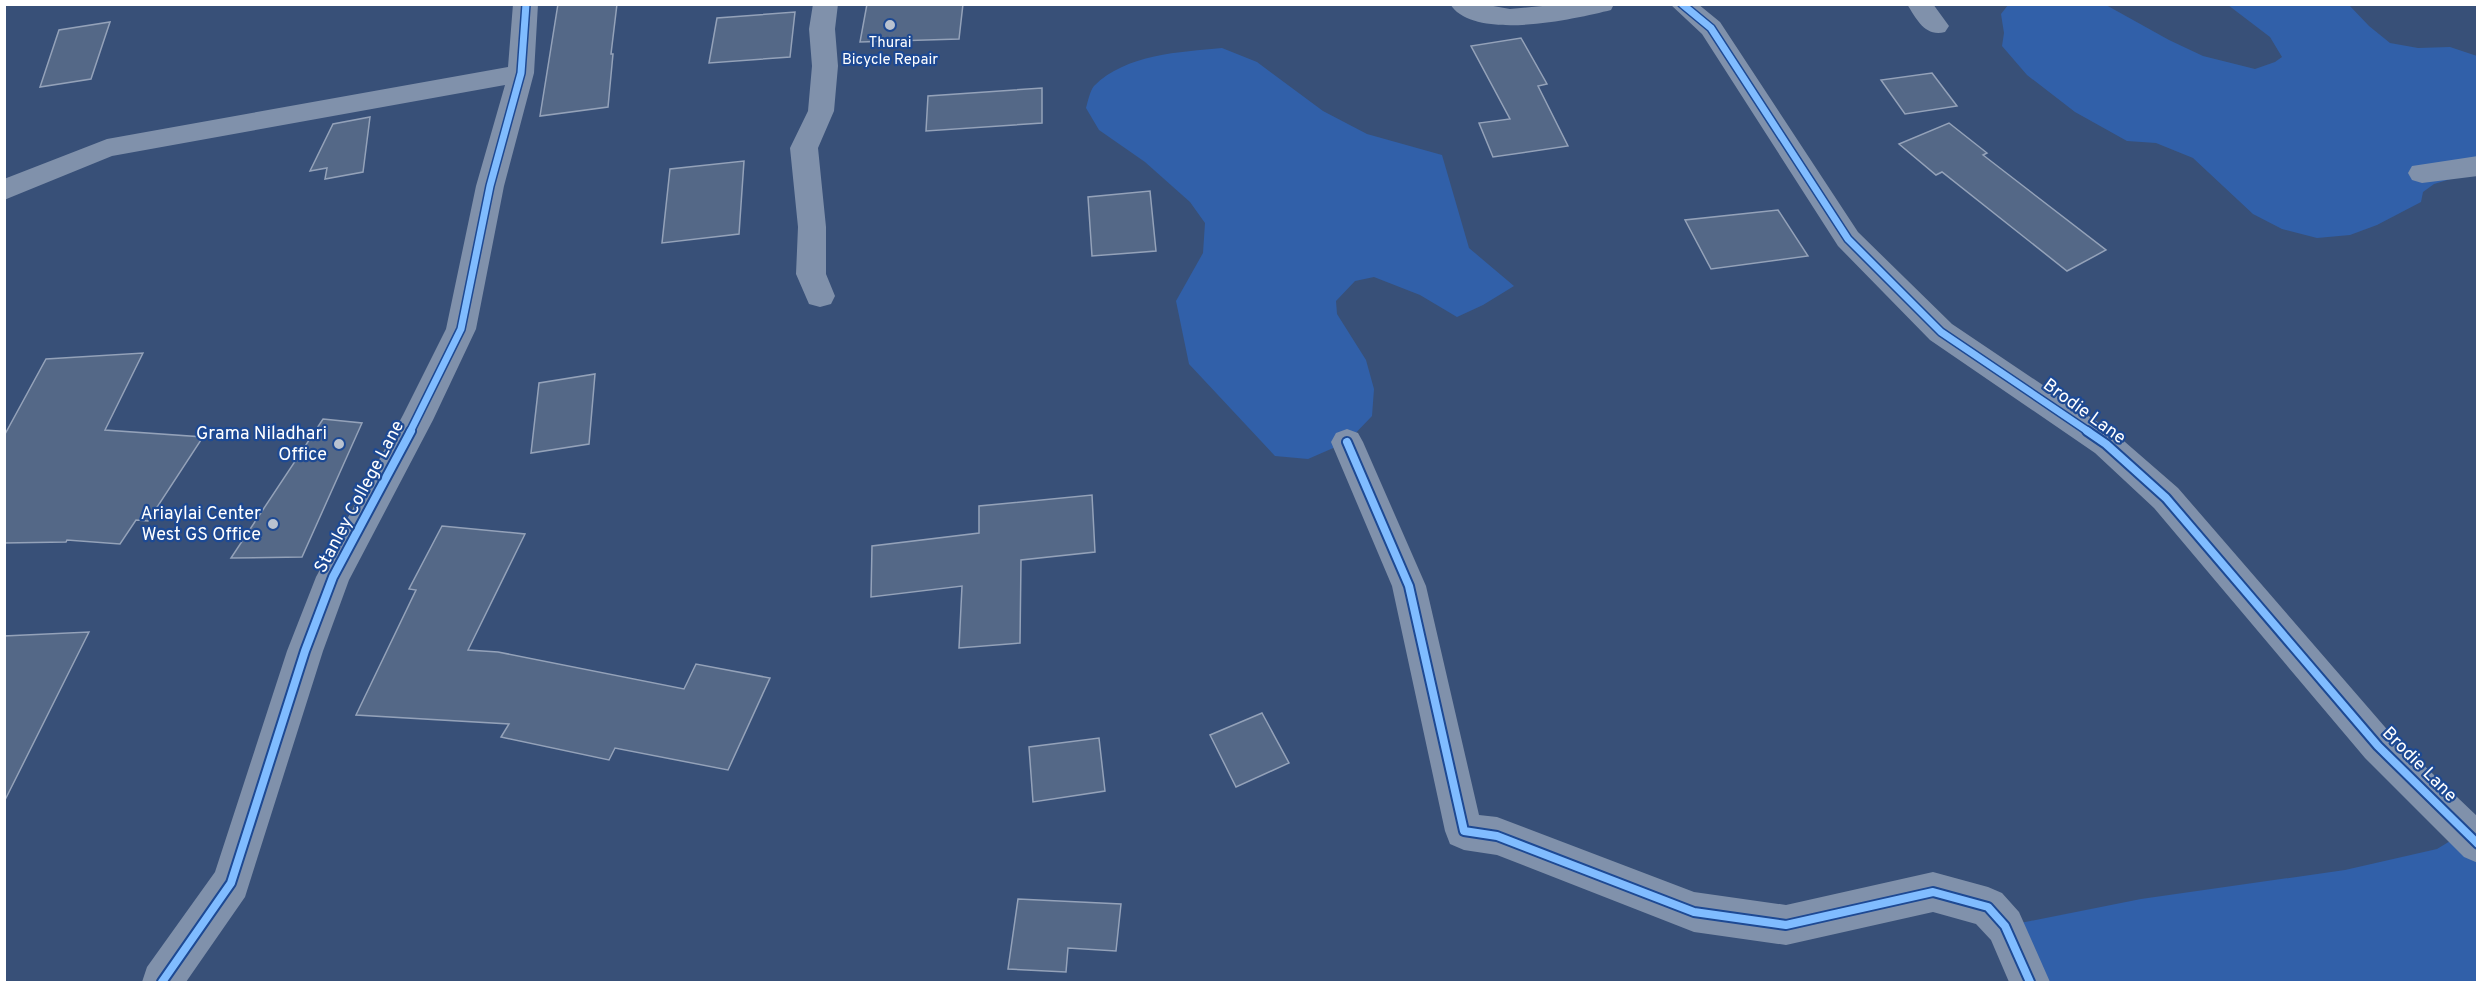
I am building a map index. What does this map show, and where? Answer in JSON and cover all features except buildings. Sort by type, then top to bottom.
[{"type":"street","name":"Stanley College Lane","points":[[162,982],[231,883],[305,651],[333,577],[417,420],[461,329],[488,197],[521,73],[526,4]]},
{"type":"street","points":[[820,296],[811,274],[812,227],[804,148],[821,111],[825,66],[822,29],[826,4]]},
{"type":"street","points":[[1462,4],[1470,11],[1506,18],[1572,12],[1602,4]]},
{"type":"street","name":"Brodie Lane","points":[[1682,4],[1711,28],[1848,239],[1941,332],[2106,444],[2166,498],[2378,746],[2478,844]]},
{"type":"street","points":[[1919,4],[1936,26]]},
{"type":"street","points":[[4,190],[107,148],[521,73]]},
{"type":"street","points":[[2422,173],[2475,170]]},
{"type":"street","points":[[1347,442],[1409,586],[1464,831],[1497,836],[1694,912],[1786,925],[1933,892],[1988,907],[2006,926],[2030,982]]},
{"type":"shaded area","points":[[2008,5],[2106,5],[2203,56],[2255,69],[2282,57],[2270,37],[2228,5],[2349,5],[2369,26],[2390,43],[2418,48],[2450,47],[2477,56],[2477,171],[2434,184],[2423,192],[2421,202],[2377,225],[2350,235],[2317,238],[2282,229],[2253,214],[2193,158],[2156,143],[2127,141],[2075,112],[2027,75],[2002,46],[2004,33],[2001,14]]},
{"type":"shaded area","points":[[1222,48],[1257,62],[1323,111],[1367,134],[1442,155],[1469,248],[1514,286],[1483,305],[1457,317],[1420,295],[1374,277],[1355,281],[1336,301],[1337,314],[1366,360],[1374,389],[1372,416],[1347,442],[1308,459],[1275,456],[1189,364],[1176,301],[1203,253],[1205,223],[1190,202],[1145,162],[1099,130],[1086,108],[1094,86],[1107,75],[1122,67],[1171,53]]},
{"type":"shaded area","points":[[2465,832],[2477,844],[2477,982],[2030,982],[2005,926],[2141,899],[2345,870],[2437,849]]},
{"type":"cycle path","points":[[162,982],[231,883],[305,651],[333,577],[417,420],[461,329],[490,186],[521,73],[526,4]]},
{"type":"cycle path","points":[[1682,4],[1711,28],[1848,239],[1941,332],[2106,444],[2166,498],[2378,746],[2478,844]]},
{"type":"cycle path","points":[[1347,442],[1409,586],[1464,831],[1497,836],[1694,912],[1786,925],[1933,892],[1988,907],[2005,926],[2030,982]]},
{"type":"place","name":"Thurai Bicycle Repair","points":[[890,25]]},
{"type":"place","name":"Grama Niladhari Office","points":[[339,444]]},
{"type":"place","name":"Ariaylai Center West GS Office","points":[[273,524]]}]
